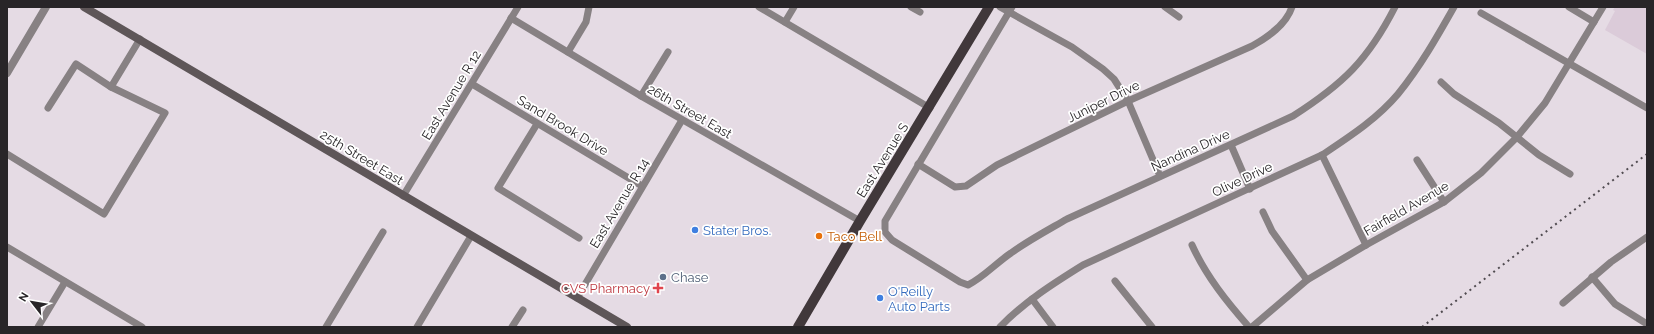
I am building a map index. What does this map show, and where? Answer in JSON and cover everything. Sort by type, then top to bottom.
[{"type":"main road","name":"25th Street East","points":[[84,7],[627,327]]},
{"type":"main road","name":"East Avenue S","points":[[798,327],[860,221],[990,7]]},
{"type":"street","points":[[7,73],[46,7]]},
{"type":"street","name":"East Avenue R 12","points":[[403,196],[518,7]]},
{"type":"street","points":[[568,52],[586,22],[589,7]]},
{"type":"street","points":[[759,7],[930,108]]},
{"type":"street","points":[[785,22],[794,7]]},
{"type":"street","points":[[911,7],[920,12]]},
{"type":"street","points":[[1000,7],[1010,10],[1072,47],[1103,69],[1114,79],[1128,101],[1160,176]]},
{"type":"street","points":[[1165,7],[1179,17]]},
{"type":"street","name":"Juniper Drive","points":[[918,164],[955,186],[966,186],[998,166],[1128,101],[1252,46],[1268,36],[1281,24],[1292,7]]},
{"type":"street","name":"Nandina Drive","points":[[918,164],[885,220],[885,232],[892,240],[960,282],[968,285],[979,279],[988,270],[1035,237],[1067,220],[1293,116],[1319,99],[1339,83],[1362,60],[1383,31],[1396,7]]},
{"type":"street","name":"Olive Drive","points":[[1000,327],[1032,299],[1083,265],[1322,155],[1351,136],[1369,122],[1397,95],[1414,72],[1454,7]]},
{"type":"street","points":[[1569,7],[1594,22]]},
{"type":"street","name":"Fairfield Avenue","points":[[1252,327],[1307,280],[1366,245],[1444,202],[1481,173],[1517,137],[1545,103],[1603,7]]},
{"type":"street","points":[[918,164],[1010,10]]},
{"type":"street","points":[[1481,13],[1647,108]]},
{"type":"street","name":"26th Street East","points":[[511,18],[682,120],[860,221]]},
{"type":"street","points":[[111,87],[140,39]]},
{"type":"street","points":[[641,96],[668,52]]},
{"type":"street","points":[[7,154],[104,214],[165,114],[111,87],[76,64],[48,108]]},
{"type":"street","points":[[1441,82],[1454,94],[1499,123],[1539,155],[1570,174]]},
{"type":"street","name":"Sand Brook Drive","points":[[472,84],[536,124],[642,186]]},
{"type":"street","name":"East Avenue R 14","points":[[577,298],[682,120]]},
{"type":"street","points":[[536,124],[498,188],[579,238]]},
{"type":"street","points":[[1231,145],[1250,189]]},
{"type":"street","points":[[1322,155],[1366,245]]},
{"type":"street","points":[[1417,160],[1444,202]]},
{"type":"street","points":[[1263,212],[1272,231],[1307,280]]},
{"type":"street","points":[[326,327],[383,232]]},
{"type":"street","points":[[417,327],[471,236]]},
{"type":"street","points":[[1563,303],[1592,277],[1647,237]]},
{"type":"street","points":[[1192,246],[1200,264],[1231,307],[1248,327]]},
{"type":"street","points":[[7,247],[142,327]]},
{"type":"street","points":[[1592,277],[1615,304],[1647,324]]},
{"type":"street","points":[[1115,281],[1152,327]]},
{"type":"street","points":[[38,327],[65,282]]},
{"type":"street","points":[[1032,299],[1053,327]]},
{"type":"street","points":[[512,327],[523,310]]},
{"type":"shaded area","points":[[1615,7],[1647,7],[1647,54],[1605,30],[1615,11],[1613,10]]},
{"type":"railway","points":[[1422,327],[1647,154]]},
{"type":"place","name":"Stater Bros.","points":[[695,230]]},
{"type":"place","name":"Taco Bell","points":[[819,236]]},
{"type":"place","name":"Chase","points":[[663,277]]},
{"type":"place","name":"CVS Pharmacy","points":[[658,288]]},
{"type":"place","name":"O'Reilly Auto Parts","points":[[880,298]]}]
